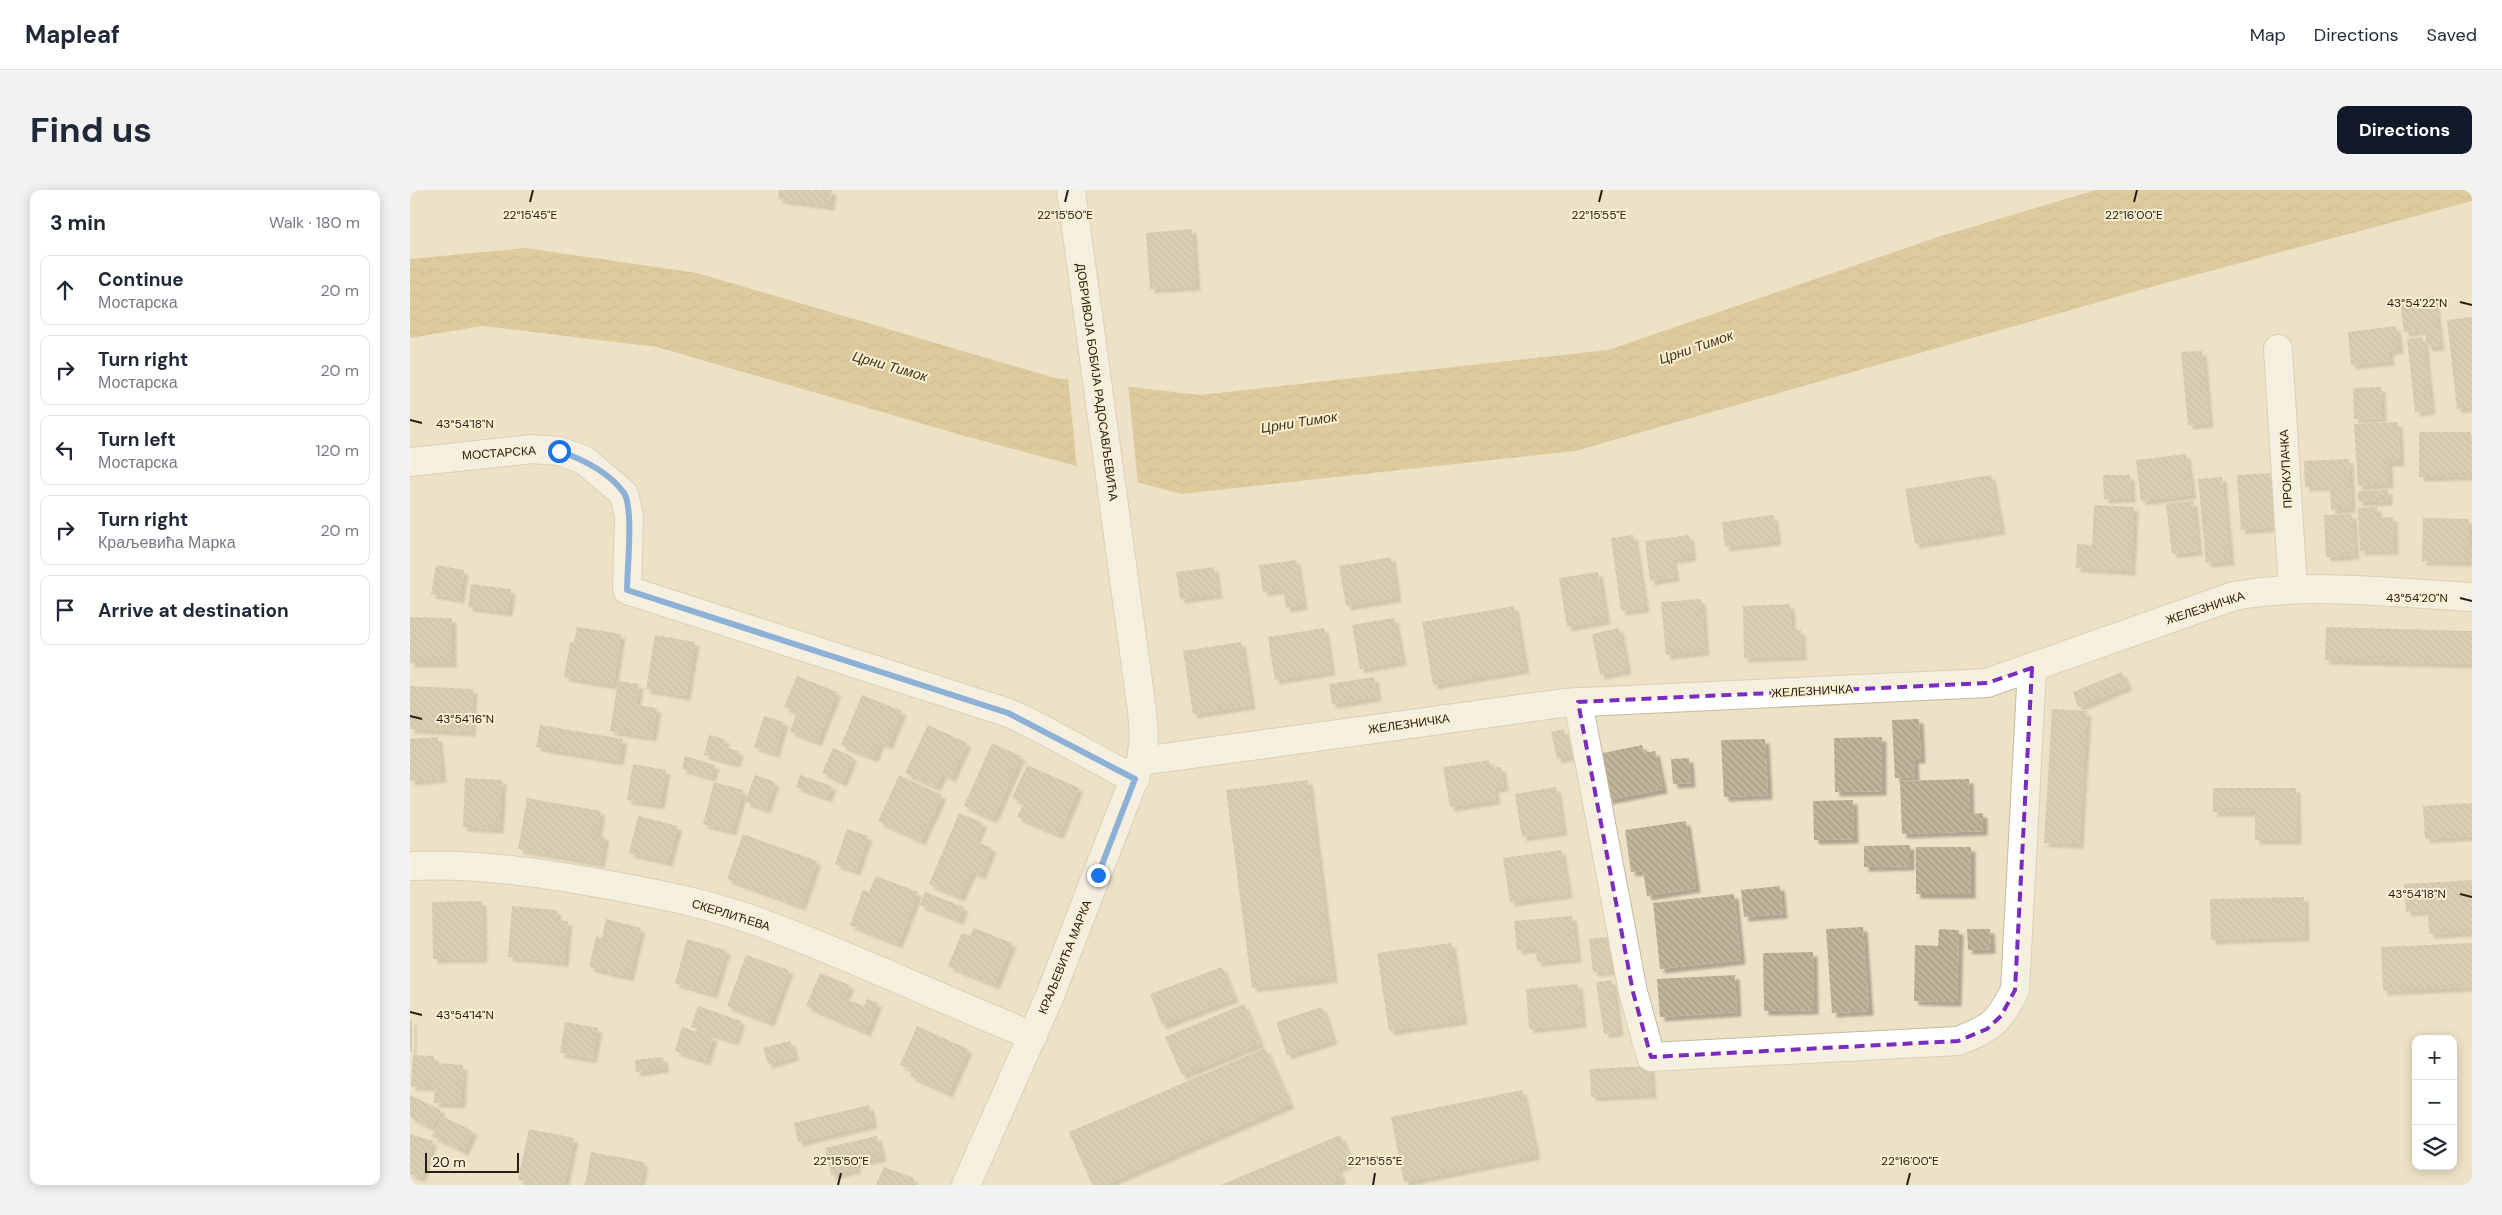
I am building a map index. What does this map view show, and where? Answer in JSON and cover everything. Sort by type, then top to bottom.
[{"type":"street","name":"ДОБРИВОЈА БОБИЈА РАДОСАВЉЕВИЋА","points":[[1071,190],[1124,575]]},
{"type":"street","name":"ПРОКУПАЧКА","points":[[2278,349],[2293,588]]},
{"type":"street","name":"МОСТАРСКА","points":[[410,462],[532,449],[559,451],[584,460],[624,494],[629,516],[627,590],[1008,713],[1138,770]]},
{"type":"street","name":"КРАЉЕВИЋА МАРКА","points":[[966,1185],[1033,1036],[1138,770],[1144,737],[1124,575]]},
{"type":"street","name":"ЖЕЛЕЗНИЧКА","points":[[1138,770],[1578,702],[1987,683],[2234,596],[2293,588],[2472,597]]},
{"type":"street","points":[[1578,702],[1633,992],[1651,1057],[1958,1041],[1987,1029],[2001,1016],[2016,990],[2032,668]]},
{"type":"street","name":"СКЕРЛИЋЕВА","points":[[410,866],[455,864],[504,868],[664,896],[773,928],[846,956],[1033,1036]]},
{"type":"highlighted area","points":[[2032,668],[2015,990],[2001,1016],[1987,1029],[1958,1041],[1651,1057],[1633,992],[1578,702],[1987,683]]},
{"type":"water","name":"Црни Тимок","points":[[2096,190],[2472,190],[2472,201],[2169,282],[1575,451],[1181,494],[965,436],[657,347],[482,326],[410,338],[410,259],[525,248],[697,273],[1055,378],[1200,395],[1608,350],[1938,237]]},
{"type":"pier","points":[[1068,377],[1128,384],[1138,485],[1077,469]]},
{"type":"building","points":[[779,190],[832,190],[830,206],[778,199]]},
{"type":"building","points":[[1192,229],[1196,286],[1150,289],[1146,233]]},
{"type":"building","points":[[2434,296],[2440,346],[2427,347],[2425,330],[2404,332],[2400,301]]},
{"type":"building","points":[[2472,317],[2472,407],[2457,409],[2447,320]]},
{"type":"building","points":[[2396,326],[2399,349],[2389,351],[2390,361],[2351,365],[2348,332]]},
{"type":"building","points":[[2423,337],[2431,410],[2415,412],[2407,339]]},
{"type":"building","points":[[2202,351],[2209,423],[2188,425],[2181,352]]},
{"type":"building","points":[[2381,387],[2382,418],[2354,419],[2353,388]]},
{"type":"building","points":[[2398,422],[2400,462],[2388,462],[2389,484],[2358,486],[2354,424]]},
{"type":"building","points":[[2419,432],[2471,432],[2472,476],[2419,477]]},
{"type":"building","points":[[2186,454],[2192,495],[2141,501],[2136,460]]},
{"type":"building","points":[[2349,459],[2351,508],[2331,510],[2330,486],[2305,487],[2304,461]]},
{"type":"building","points":[[2270,473],[2275,527],[2241,530],[2237,475]]},
{"type":"building","points":[[1991,475],[2001,530],[1915,544],[1905,489]]},
{"type":"building","points":[[2103,475],[2130,475],[2131,498],[2104,499]]},
{"type":"building","points":[[2222,477],[2230,561],[2206,563],[2198,479]]},
{"type":"building","points":[[2388,490],[2388,501],[2358,502],[2358,491]]},
{"type":"building","points":[[2193,501],[2198,551],[2172,554],[2166,504]]},
{"type":"building","points":[[2094,505],[2134,507],[2131,571],[2076,568],[2077,544],[2092,545]]},
{"type":"building","points":[[2377,507],[2378,518],[2393,517],[2394,550],[2360,551],[2358,508]]},
{"type":"building","points":[[2352,514],[2355,555],[2326,557],[2324,515]]},
{"type":"building","points":[[1773,515],[1777,541],[1725,547],[1722,522]]},
{"type":"building","points":[[2423,518],[2469,519],[2468,562],[2422,561]]},
{"type":"building","points":[[1633,535],[1645,608],[1621,611],[1611,538]]},
{"type":"building","points":[[1689,535],[1692,557],[1672,559],[1675,577],[1650,581],[1645,541]]},
{"type":"building","points":[[1391,557],[1397,598],[1346,606],[1339,566]]},
{"type":"building","points":[[1296,560],[1303,605],[1286,608],[1283,589],[1263,592],[1259,565]]},
{"type":"building","points":[[436,565],[464,570],[460,599],[431,594]]},
{"type":"building","points":[[1214,567],[1218,594],[1180,599],[1176,572]]},
{"type":"building","points":[[1598,572],[1606,620],[1567,627],[1559,578]]},
{"type":"building","points":[[471,584],[511,589],[508,612],[468,607]]},
{"type":"building","points":[[1701,599],[1705,651],[1666,655],[1661,602]]},
{"type":"building","points":[[1790,604],[1792,630],[1801,630],[1802,656],[1744,658],[1743,606]]},
{"type":"building","points":[[1514,606],[1525,669],[1433,685],[1422,622]]},
{"type":"building","points":[[410,617],[452,618],[452,663],[410,663]]},
{"type":"building","points":[[1394,618],[1402,661],[1360,669],[1352,625]]},
{"type":"building","points":[[577,627],[621,634],[613,685],[564,677],[570,642],[574,643]]},
{"type":"building","points":[[2326,627],[2472,631],[2472,664],[2325,660]]},
{"type":"building","points":[[1324,628],[1331,671],[1275,680],[1268,637]]},
{"type":"building","points":[[1619,628],[1627,670],[1600,675],[1592,634]]},
{"type":"building","points":[[655,635],[695,642],[686,696],[646,689]]},
{"type":"building","points":[[1241,642],[1251,705],[1193,714],[1183,651]]},
{"type":"building","points":[[2122,672],[2128,686],[2078,707],[2073,692]]},
{"type":"building","points":[[797,676],[837,692],[817,742],[790,731],[797,712],[784,707]]},
{"type":"building","points":[[1374,677],[1377,697],[1332,704],[1329,684]]},
{"type":"building","points":[[618,681],[639,684],[636,705],[657,708],[652,737],[610,731]]},
{"type":"building","points":[[410,686],[473,689],[471,732],[410,729]]},
{"type":"building","points":[[862,695],[902,711],[888,745],[880,742],[874,758],[841,745]]},
{"type":"building","points":[[2052,709],[2087,711],[2079,844],[2044,843]]},
{"type":"building","points":[[764,716],[784,722],[775,753],[754,747]]},
{"type":"building","points":[[1919,719],[1921,759],[1914,759],[1915,777],[1895,778],[1892,720]]},
{"type":"building","points":[[540,725],[623,739],[619,761],[536,747]]},
{"type":"building","points":[[928,725],[967,743],[951,778],[943,773],[936,787],[905,773]]},
{"type":"building","points":[[1564,729],[1570,756],[1557,759],[1551,732]]},
{"type":"building","points":[[709,735],[725,739],[723,747],[739,751],[736,763],[704,755]]},
{"type":"building","points":[[438,737],[442,778],[410,781],[410,739]]},
{"type":"building","points":[[1882,737],[1882,791],[1835,792],[1834,738]]},
{"type":"building","points":[[1765,739],[1768,795],[1724,797],[1721,740]]},
{"type":"building","points":[[992,743],[1021,756],[993,819],[964,806]]},
{"type":"building","points":[[1642,745],[1644,753],[1655,751],[1663,789],[1608,800],[1598,754]]},
{"type":"building","points":[[833,748],[853,757],[842,782],[822,773]]},
{"type":"building","points":[[685,756],[715,765],[711,777],[682,769]]},
{"type":"building","points":[[1689,758],[1691,783],[1673,784],[1671,759]]},
{"type":"building","points":[[1489,760],[1490,768],[1501,767],[1504,787],[1494,788],[1496,800],[1450,807],[1443,767]]},
{"type":"building","points":[[633,764],[666,770],[660,805],[627,800]]},
{"type":"building","points":[[1027,765],[1079,788],[1059,835],[1017,817],[1024,803],[1012,798]]},
{"type":"building","points":[[755,775],[775,782],[766,809],[745,802]]},
{"type":"building","points":[[800,775],[832,786],[827,798],[796,787]]},
{"type":"building","points":[[899,775],[942,795],[921,841],[878,821]]},
{"type":"building","points":[[465,778],[502,780],[499,829],[463,827]]},
{"type":"building","points":[[1969,779],[1970,814],[1983,813],[1983,831],[1902,834],[1900,781]]},
{"type":"building","points":[[1308,780],[1333,978],[1252,988],[1226,790]]},
{"type":"building","points":[[714,782],[743,790],[732,831],[703,824]]},
{"type":"building","points":[[1556,787],[1563,831],[1522,837],[1515,794]]},
{"type":"building","points":[[2213,788],[2296,788],[2297,840],[2255,840],[2255,812],[2213,812]]},
{"type":"building","points":[[527,798],[601,811],[597,835],[605,836],[600,863],[518,849]]},
{"type":"building","points":[[1853,800],[1854,839],[1814,840],[1813,801]]},
{"type":"building","points":[[2472,803],[2472,836],[2425,839],[2423,806]]},
{"type":"building","points":[[959,813],[983,823],[975,841],[992,848],[981,875],[972,871],[960,897],[929,884]]},
{"type":"building","points":[[638,816],[678,826],[668,862],[629,853]]},
{"type":"building","points":[[1686,821],[1696,888],[1647,896],[1643,871],[1631,872],[1625,830]]},
{"type":"building","points":[[847,829],[868,836],[856,871],[835,864]]},
{"type":"building","points":[[743,834],[817,861],[801,906],[727,879]]},
{"type":"building","points":[[1910,845],[1910,866],[1864,867],[1864,846]]},
{"type":"building","points":[[1916,847],[1971,847],[1971,894],[1916,894]]},
{"type":"building","points":[[1561,850],[1568,894],[1510,902],[1503,858]]},
{"type":"building","points":[[876,876],[918,892],[898,944],[850,925],[863,890],[869,892]]},
{"type":"building","points":[[2472,880],[2472,932],[2429,934],[2428,910],[2406,912],[2404,884]]},
{"type":"building","points":[[1780,886],[1783,914],[1744,917],[1741,890]]},
{"type":"building","points":[[925,892],[964,907],[959,920],[920,905]]},
{"type":"building","points":[[1734,894],[1741,960],[1660,969],[1653,903]]},
{"type":"building","points":[[2304,897],[2305,937],[2211,940],[2210,899]]},
{"type":"building","points":[[482,901],[483,958],[433,959],[432,902]]},
{"type":"building","points":[[512,906],[557,910],[556,920],[568,921],[564,962],[508,957]]},
{"type":"building","points":[[1572,916],[1577,958],[1537,962],[1536,948],[1517,950],[1514,921]]},
{"type":"building","points":[[606,919],[641,928],[629,977],[589,967],[596,936],[602,938]]},
{"type":"building","points":[[1863,927],[1869,1011],[1832,1013],[1826,929]]},
{"type":"building","points":[[974,928],[1012,943],[995,985],[948,966],[962,933],[970,936]]},
{"type":"building","points":[[1939,929],[1959,930],[1957,1002],[1914,1001],[1915,945],[1938,946]]},
{"type":"building","points":[[1967,929],[1990,929],[1991,949],[1968,950]]},
{"type":"building","points":[[1608,937],[1611,971],[1593,972],[1589,939]]},
{"type":"building","points":[[687,939],[726,950],[713,994],[675,983]]},
{"type":"building","points":[[1451,943],[1463,1020],[1389,1031],[1377,953]]},
{"type":"building","points":[[2472,943],[2472,987],[2383,991],[2381,947]]},
{"type":"building","points":[[1813,952],[1814,1010],[1764,1011],[1763,953]]},
{"type":"building","points":[[746,955],[789,970],[770,1022],[727,1006]]},
{"type":"building","points":[[1222,967],[1234,998],[1162,1025],[1150,994]]},
{"type":"building","points":[[820,973],[850,985],[844,998],[864,1006],[867,999],[878,1003],[866,1032],[806,1006]]},
{"type":"building","points":[[1735,975],[1737,1012],[1660,1017],[1657,979]]},
{"type":"building","points":[[1612,980],[1619,1032],[1604,1034],[1596,982]]},
{"type":"building","points":[[1578,984],[1582,1023],[1529,1029],[1526,989]]},
{"type":"building","points":[[1244,1004],[1260,1043],[1182,1075],[1165,1037]]},
{"type":"building","points":[[698,1006],[741,1021],[734,1041],[691,1027]]},
{"type":"building","points":[[1322,1007],[1333,1040],[1287,1055],[1276,1022]]},
{"type":"building","points":[[410,1020],[412,1020],[412,1052],[410,1052]]},
{"type":"building","points":[[565,1022],[598,1028],[592,1059],[560,1053]]},
{"type":"building","points":[[917,1026],[968,1049],[948,1093],[910,1076],[913,1070],[900,1065]]},
{"type":"building","points":[[682,1027],[713,1037],[706,1061],[675,1051]]},
{"type":"building","points":[[790,1041],[795,1056],[768,1064],[763,1048]]},
{"type":"building","points":[[1265,1048],[1290,1104],[1103,1185],[1092,1185],[1069,1132]]},
{"type":"building","points":[[413,1055],[434,1056],[433,1087],[411,1086]]},
{"type":"building","points":[[663,1057],[665,1068],[636,1072],[635,1060]]},
{"type":"building","points":[[436,1063],[463,1065],[461,1104],[434,1103]]},
{"type":"building","points":[[1650,1066],[1652,1094],[1591,1097],[1590,1069]]},
{"type":"building","points":[[1522,1090],[1536,1155],[1404,1182],[1391,1117]]},
{"type":"building","points":[[410,1095],[441,1110],[432,1128],[410,1117]]},
{"type":"building","points":[[869,1105],[873,1124],[798,1142],[794,1123]]},
{"type":"building","points":[[442,1116],[473,1131],[464,1151],[432,1136]]},
{"type":"building","points":[[529,1129],[574,1138],[564,1185],[543,1185],[518,1180]]},
{"type":"building","points":[[410,1134],[433,1141],[421,1178],[410,1174]]},
{"type":"building","points":[[1340,1135],[1352,1162],[1337,1168],[1342,1179],[1327,1185],[1221,1185]]},
{"type":"building","points":[[877,1136],[882,1157],[855,1163],[857,1169],[831,1175],[825,1148]]},
{"type":"building","points":[[591,1152],[644,1162],[640,1185],[585,1185]]},
{"type":"building","points":[[884,1167],[914,1178],[912,1185],[876,1185]]},
{"type":"route","points":[[559,451],[584,460],[603,474],[624,494],[629,516],[627,590],[1008,713],[1030,722],[1095,760],[1135,779],[1098,875]]}]
